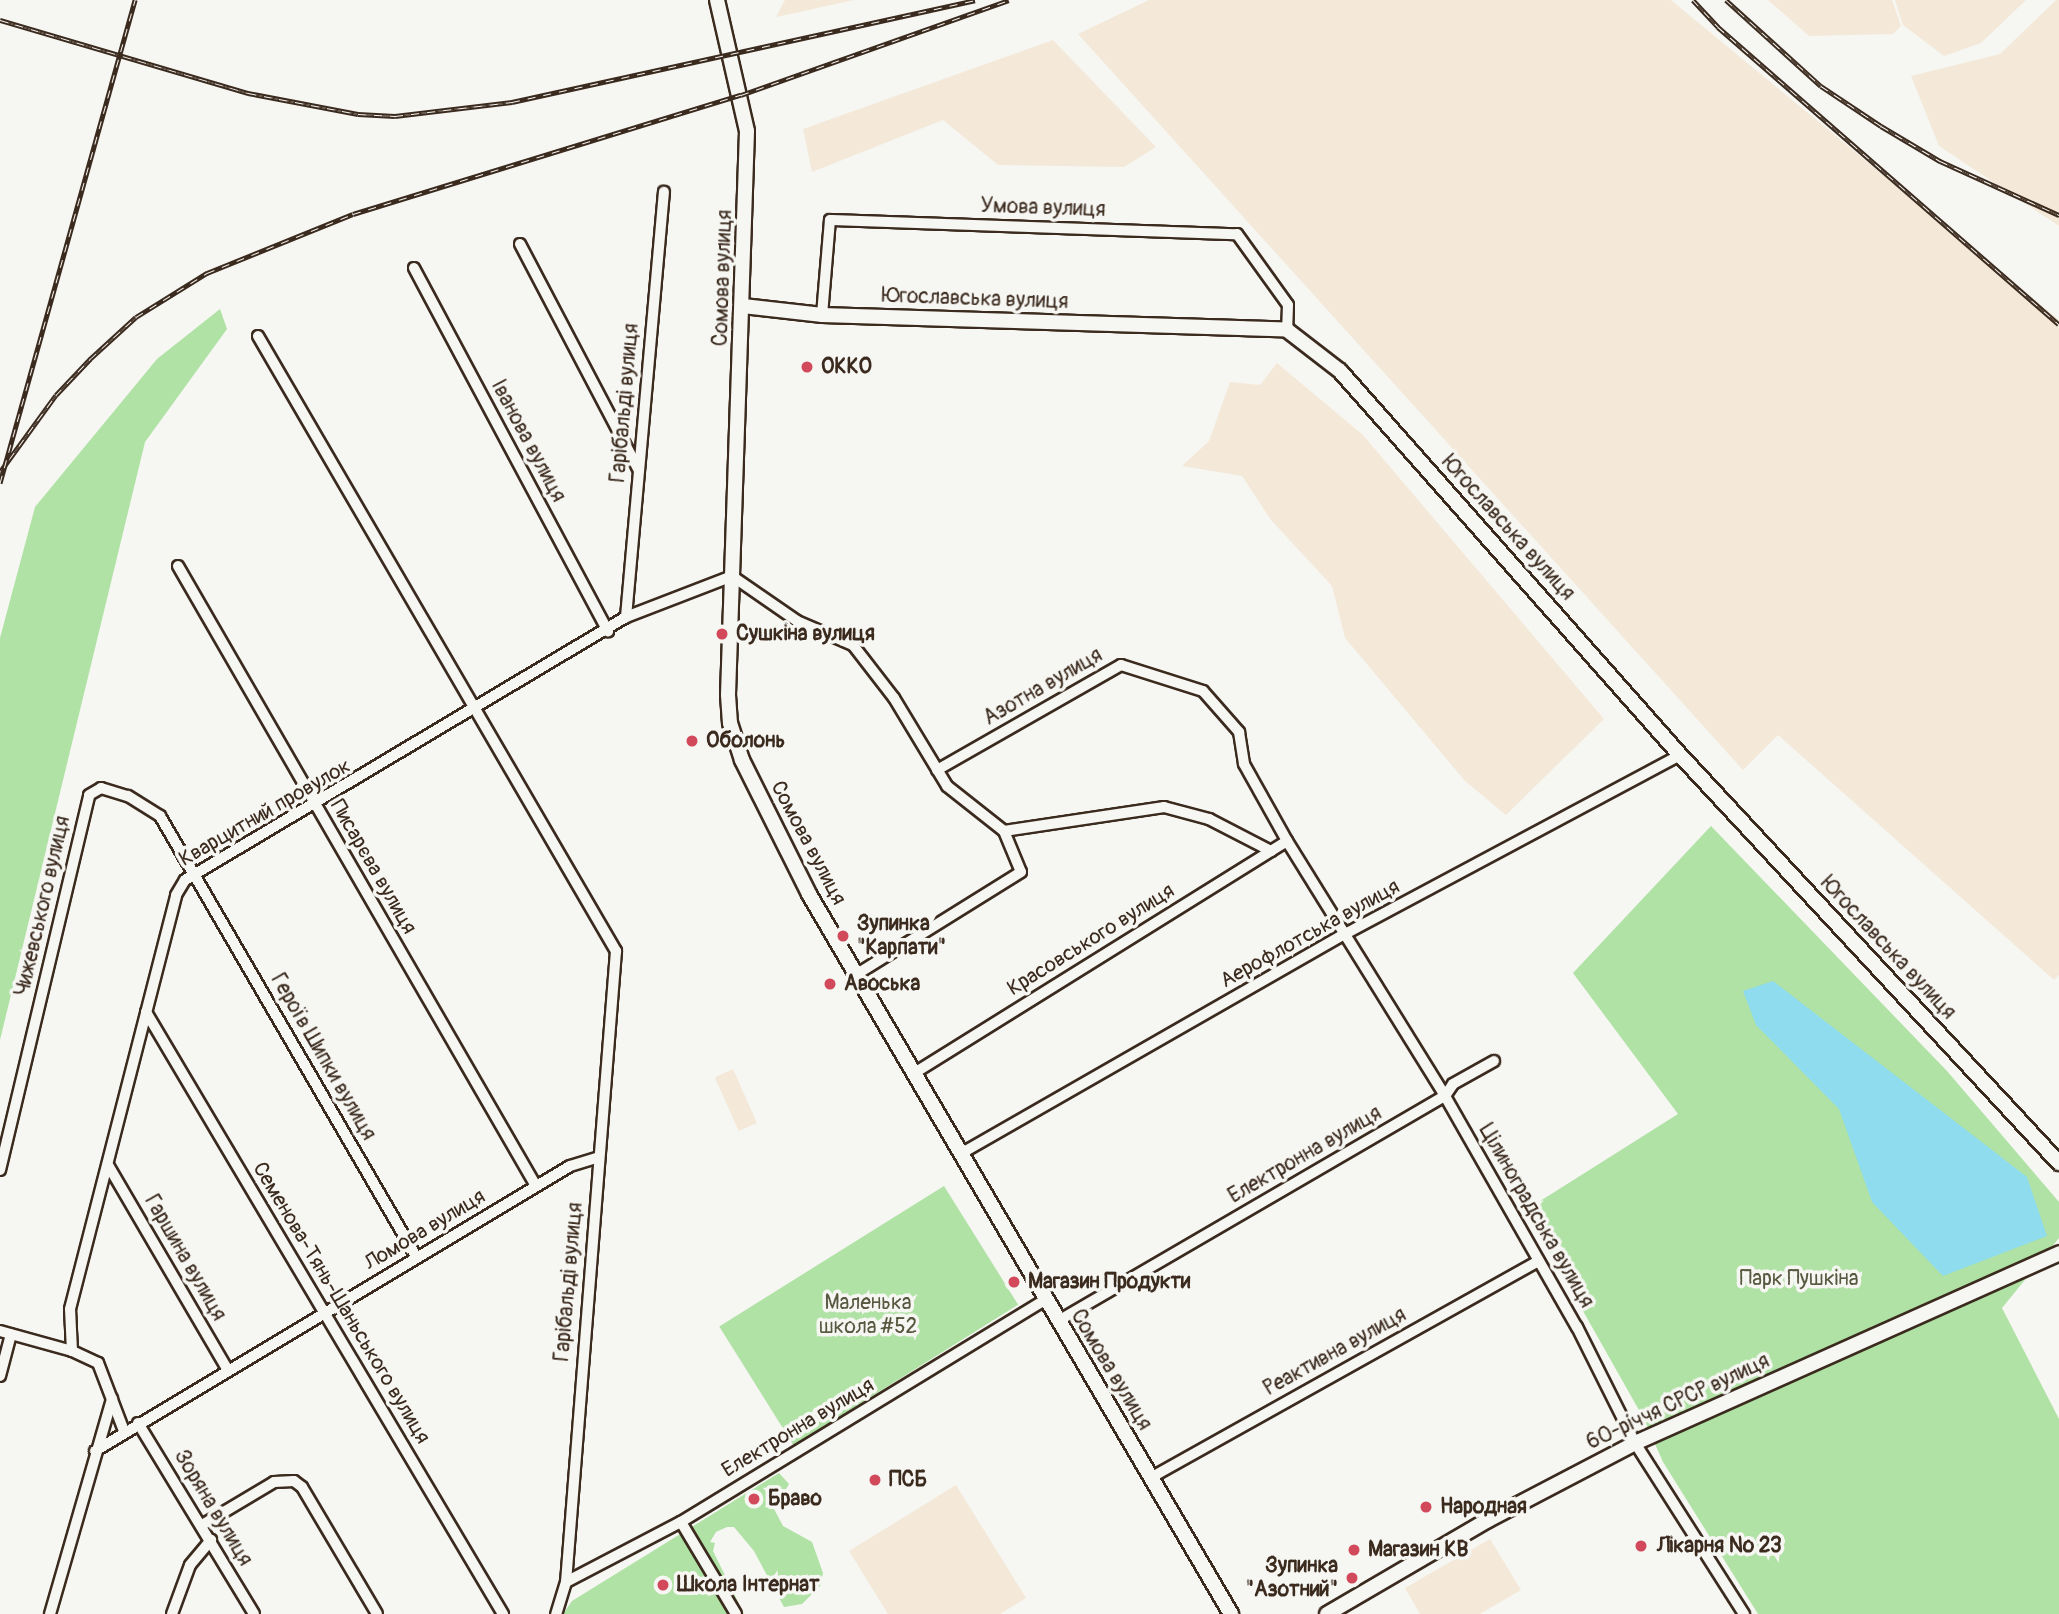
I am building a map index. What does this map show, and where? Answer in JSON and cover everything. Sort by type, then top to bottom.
[{"type":"main road","name":"Сомова вулиця","points":[[717,0],[747,131],[747,197],[728,695],[730,723],[741,760],[808,894],[916,1072],[1045,1300],[1231,1614]]},
{"type":"main road","name":"Югославська вулиця","points":[[743,306],[822,314],[1287,330],[1340,371],[1681,755],[2059,1163]]},
{"type":"main road","name":"60-річчя СРСР вулиця","points":[[1328,1614],[1488,1520],[1635,1443],[2059,1254]]},
{"type":"street","name":"Гарібальді вулиця","points":[[626,617],[664,192]]},
{"type":"street","name":"Умова вулиця","points":[[822,314],[830,220],[1182,232],[1237,234],[1288,305],[1287,330]]},
{"type":"street","points":[[520,244],[638,469]]},
{"type":"street","name":"Іванова вулиця","points":[[414,268],[608,631]]},
{"type":"street","points":[[258,336],[476,710]]},
{"type":"street","name":"Писарєва вулиця","points":[[178,566],[536,1186]]},
{"type":"street","points":[[732,576],[797,621],[853,645],[894,698],[947,786],[1004,831],[1021,872],[857,974]]},
{"type":"street","name":"Кварцитний провулок","points":[[72,1351],[70,1309],[179,887],[608,631],[626,617],[732,576]]},
{"type":"street","name":"Азотна вулиця","points":[[937,770],[1127,664],[1143,675],[1203,691],[1239,732],[1244,764],[1287,841]]},
{"type":"street","name":"Гарібальді вулиця","points":[[476,710],[616,951],[566,1583],[556,1614]]},
{"type":"street","name":"Аерофлотська вулиця","points":[[962,1153],[1345,934],[1681,755]]},
{"type":"street","name":"Чижевського вулиця","points":[[0,1171],[89,794],[101,788],[119,793],[160,816],[196,875]]},
{"type":"street","points":[[1004,831],[1164,807],[1209,818],[1271,851]]},
{"type":"street","name":"Цілиноградська вулиця","points":[[1287,841],[1445,1096],[1577,1326],[1635,1443],[1744,1614]]},
{"type":"street","name":"Красовського вулиця","points":[[916,1072],[1287,841]]},
{"type":"street","name":"Героїв Шипки вулиця","points":[[196,875],[416,1258]]},
{"type":"street","name":"Семенова-Тянь-Шаньського вулиця","points":[[146,1012],[503,1614]]},
{"type":"street","name":"Електронна вулиця","points":[[1058,1321],[1445,1096],[1453,1084],[1494,1061]]},
{"type":"street","name":"Ломова вулиця","points":[[95,1451],[124,1431],[570,1166],[599,1157]]},
{"type":"street","name":"Гаршина вулиця","points":[[108,1165],[228,1370]]},
{"type":"street","name":"Реактивна вулиця","points":[[1152,1477],[1538,1261]]},
{"type":"street","name":"Електронна вулиця","points":[[566,1583],[681,1522],[1045,1300]]},
{"type":"street","points":[[0,1376],[5,1333],[72,1351],[98,1363],[124,1431]]},
{"type":"street","points":[[50,1614],[112,1399]]},
{"type":"street","name":"Зоряна вулиця","points":[[138,1423],[254,1614]]},
{"type":"street","points":[[202,1525],[274,1482],[294,1481],[302,1487],[377,1614]]},
{"type":"street","points":[[681,1522],[736,1614]]},
{"type":"street","points":[[172,1614],[190,1565],[211,1541]]},
{"type":"shaded area","points":[[785,0],[854,0],[776,17]]},
{"type":"shaded area","points":[[1149,0],[1671,0],[2059,320],[2059,975],[2054,980],[1778,735],[1743,770],[1078,34]]},
{"type":"shaded area","points":[[1768,0],[1892,0],[1901,26],[1893,34],[1809,36]]},
{"type":"shaded area","points":[[1895,0],[2026,0],[1981,43],[1944,56],[1903,25]]},
{"type":"shaded area","points":[[2059,0],[2059,226],[1939,146],[1911,76],[2000,54]]},
{"type":"shaded area","points":[[1053,40],[1156,147],[1124,167],[998,165],[943,120],[812,172],[803,129]]},
{"type":"shaded area","points":[[1277,363],[1363,435],[1604,719],[1506,815],[1465,781],[1345,638],[1332,586],[1271,520],[1242,476],[1182,466],[1209,441],[1230,382],[1260,385]]},
{"type":"shaded area","points":[[733,1069],[757,1123],[739,1131],[715,1077]]},
{"type":"shaded area","points":[[956,1485],[1026,1598],[1000,1614],[888,1614],[849,1551]]},
{"type":"shaded area","points":[[1490,1539],[1521,1590],[1480,1614],[1420,1614],[1405,1588]]},
{"type":"green space","points":[[220,309],[227,329],[145,442],[0,1040],[0,638],[35,507],[157,359]]},
{"type":"green space","name":"Парк Пушкіна","points":[[1711,826],[1947,1071],[2059,1202],[2059,1238],[2002,1308],[2059,1419],[2059,1614],[1758,1614],[1663,1462],[1644,1419],[1526,1210],[1678,1114],[1573,973]]},
{"type":"green space","name":"Маленька школа #52","points":[[944,1186],[1018,1305],[793,1445],[719,1326]]},
{"type":"green space","points":[[779,1473],[789,1484],[774,1509],[783,1526],[812,1542],[823,1573],[820,1586],[802,1604],[784,1607],[754,1551],[734,1527],[727,1527],[716,1532],[710,1542],[715,1543],[713,1551],[744,1614],[563,1614],[572,1601]]},
{"type":"water","points":[[1773,981],[2027,1177],[2047,1236],[1943,1276],[1872,1202],[1839,1109],[1756,1025],[1743,991]]},
{"type":"railway","points":[[0,483],[135,0]]},
{"type":"railway","points":[[0,20],[248,93],[358,114],[395,116],[512,102],[975,0]]},
{"type":"railway","points":[[0,472],[56,395],[90,359],[136,317],[207,273],[353,214],[741,95],[1009,0]]},
{"type":"railway","points":[[1693,0],[1718,27],[2059,324]]},
{"type":"railway","points":[[1726,0],[1821,86],[1881,126],[1940,161],[2059,215]]},
{"type":"place","name":"ОККО","points":[[807,367]]},
{"type":"place","name":"Сушкіна вулиця","points":[[722,634]]},
{"type":"place","name":"Оболонь","points":[[692,741]]},
{"type":"place","name":"Зупинка \"Карпати\"","points":[[843,936]]},
{"type":"place","name":"Авоська","points":[[830,984]]},
{"type":"place","name":"Магазин Продукти","points":[[1014,1282]]},
{"type":"place","name":"ПСБ","points":[[875,1480]]},
{"type":"place","name":"Браво","points":[[754,1499]]},
{"type":"place","name":"Народная","points":[[1426,1507]]},
{"type":"place","name":"Лікарня № 23","points":[[1641,1546]]},
{"type":"place","name":"Магазин КВ","points":[[1354,1550]]},
{"type":"place","name":"Зупинка \"Азотний\"","points":[[1352,1578]]},
{"type":"place","name":"Школа Інтернат","points":[[663,1585]]}]
